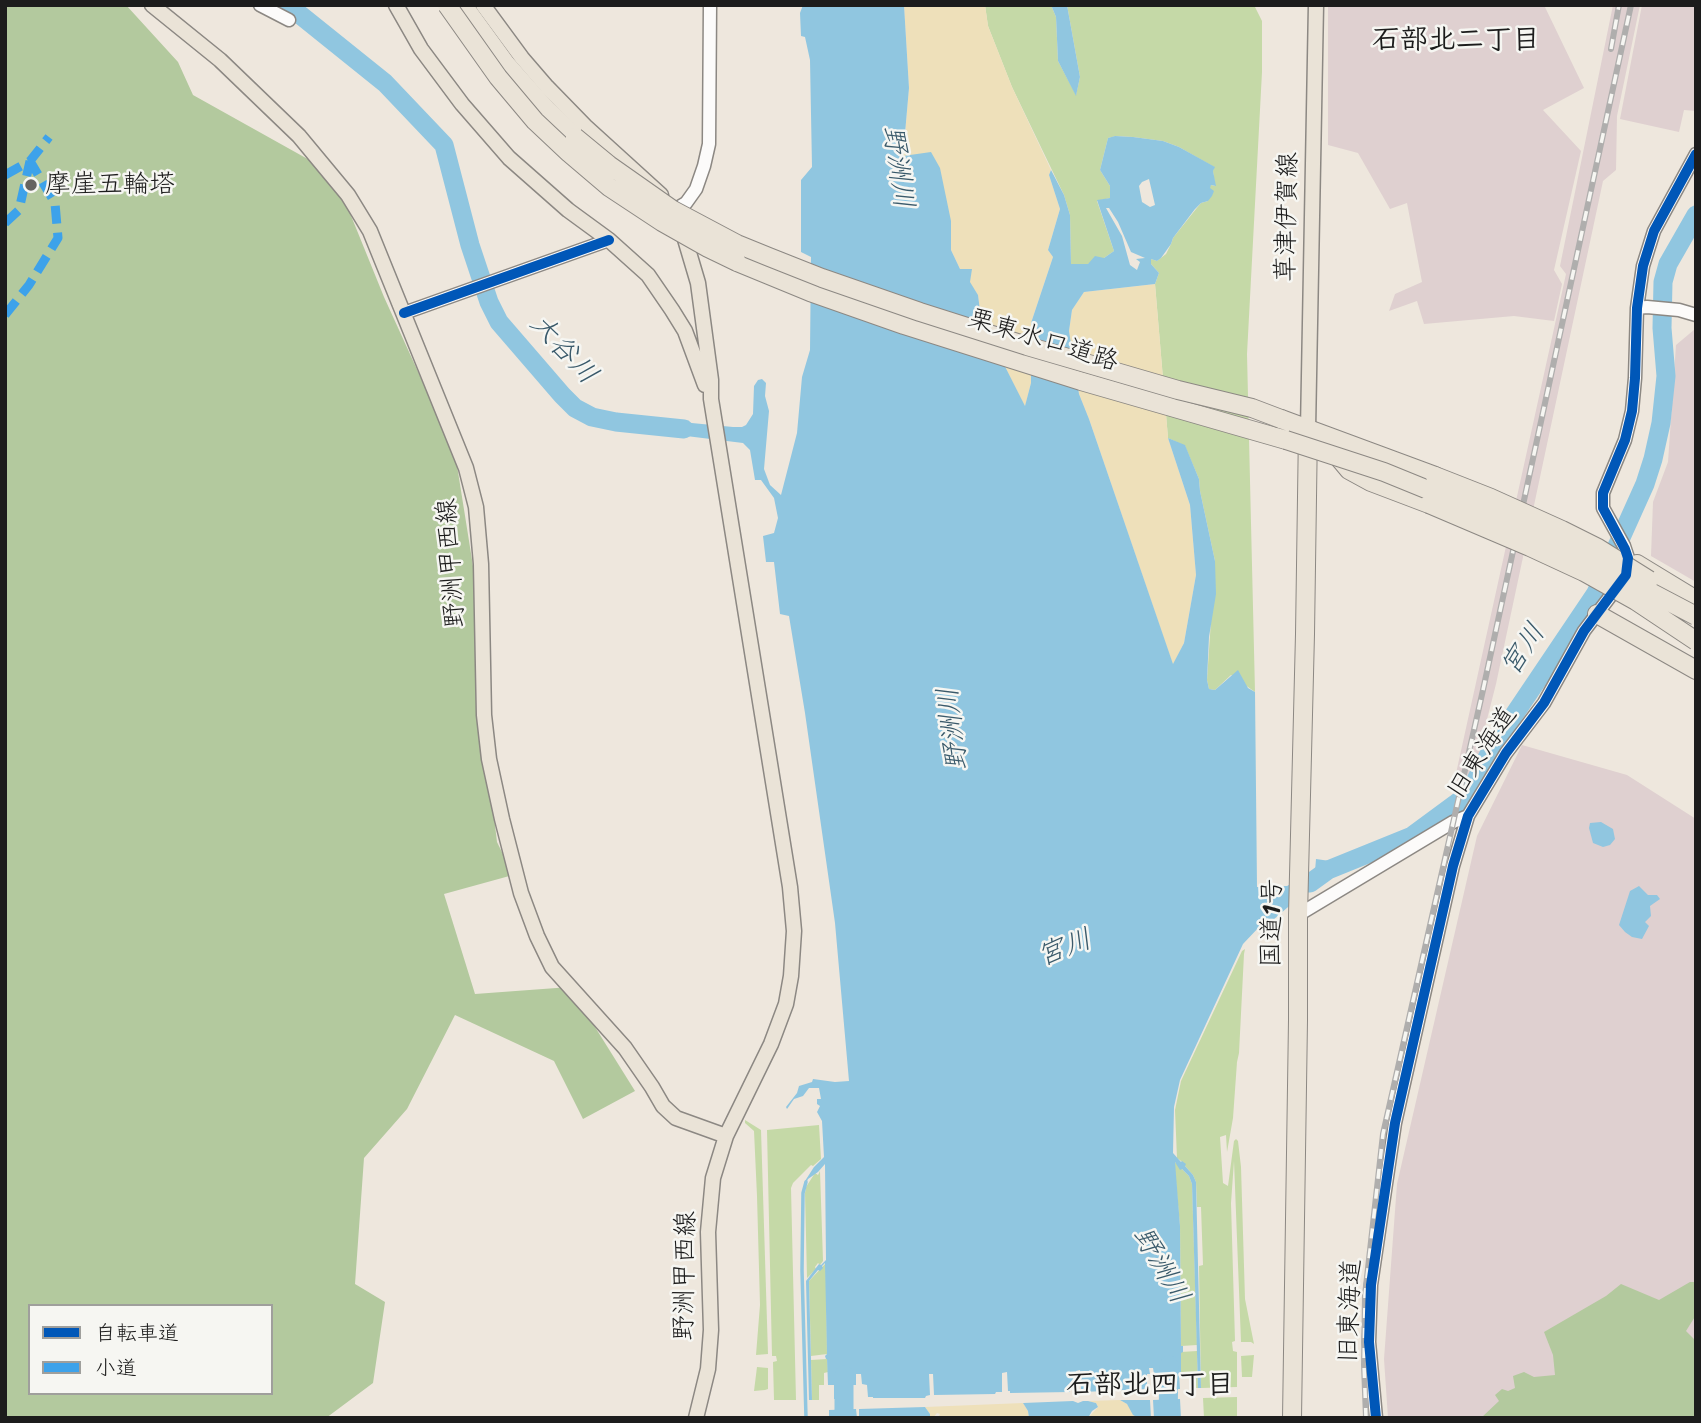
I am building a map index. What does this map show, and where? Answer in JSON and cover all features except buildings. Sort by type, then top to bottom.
[{"type":"highway","name":"栗東水口道路","points":[[447,5],[498,77],[534,121],[609,187],[708,248],[810,292],[904,325],[1384,472],[1485,512],[1696,614]]},
{"type":"highway","name":"栗東水口道路","points":[[463,5],[506,64],[575,137],[609,165],[673,210],[737,244],[822,278],[1015,342],[1178,390],[1252,408],[1436,476],[1491,498],[1598,548],[1696,614]]},
{"type":"highway","points":[[1308,429],[1330,447],[1349,470],[1371,482],[1429,503],[1584,572],[1636,601],[1696,640]]},
{"type":"highway","name":"国道1号","points":[[1292,1418],[1298,910],[1308,429]]},
{"type":"highway","points":[[1626,552],[1696,600]]},
{"type":"highway","points":[[1597,614],[1696,670]]},
{"type":"main road","name":"野洲甲西線","points":[[152,5],[220,60],[299,136],[348,195],[370,232],[466,468],[476,507],[481,564],[484,716],[489,759],[521,893],[537,936],[552,967],[625,1048],[663,1106],[676,1118],[726,1136]]},
{"type":"main road","name":"野洲甲西線","points":[[396,5],[421,49],[509,158],[648,275],[685,331],[711,399]]},
{"type":"main road","points":[[483,5],[522,58],[547,86],[676,209]]},
{"type":"main road","name":"草津伊賀線","points":[[1308,429],[1316,5]]},
{"type":"main road","name":"野洲甲西線","points":[[676,209],[698,283],[711,380],[711,399],[790,887],[794,931],[786,1004],[771,1044],[726,1136],[713,1178],[708,1232],[710,1343],[708,1369],[696,1418]]},
{"type":"street","points":[[260,5],[289,20]]},
{"type":"street","points":[[676,209],[686,203],[696,189],[709,144],[710,5]]},
{"type":"street","points":[[1626,552],[1602,508],[1603,493],[1625,440],[1632,411],[1642,307],[1643,266],[1654,231],[1696,154]]},
{"type":"street","points":[[404,313],[609,240]]},
{"type":"street","points":[[1642,307],[1679,310],[1696,315]]},
{"type":"street","name":"旧東海道","points":[[1376,1418],[1369,1342],[1371,1285],[1395,1123],[1447,890],[1468,816],[1506,753],[1544,703],[1584,631],[1626,575],[1626,552]]},
{"type":"street","points":[[1298,910],[1468,816]]},
{"type":"shaded area","points":[[1328,5],[1544,5],[1584,88],[1543,110],[1581,151],[1554,270],[1562,284],[1554,321],[1514,316],[1424,324],[1417,301],[1389,311],[1395,294],[1422,282],[1407,203],[1390,209],[1358,153],[1328,145]]},
{"type":"shaded area","points":[[1613,5],[1640,5],[1617,116],[1616,170],[1603,181],[1483,735],[1487,745],[1467,789],[1453,794],[1566,274],[1560,266]]},
{"type":"shaded area","points":[[1642,5],[1696,5],[1696,111],[1684,110],[1679,132],[1620,119]]},
{"type":"shaded area","points":[[1695,329],[1696,582],[1651,556],[1653,502],[1668,462],[1676,345]]},
{"type":"shaded area","points":[[1522,745],[1627,775],[1696,819],[1696,1387],[1546,1418],[1388,1418],[1384,1359],[1397,1184],[1477,836]]},
{"type":"green space","points":[[5,5],[126,5],[178,62],[193,95],[313,162],[343,196],[384,297],[455,453],[480,610],[481,708],[497,842],[513,875],[444,894],[475,994],[570,987],[635,1091],[583,1119],[554,1061],[455,1015],[407,1109],[364,1158],[355,1284],[385,1302],[373,1383],[326,1418],[5,1418]]},
{"type":"green space","points":[[985,5],[1051,5],[1056,17],[1058,61],[1076,95],[1080,77],[1067,5],[1254,5],[1262,21],[1262,72],[1247,354],[1255,692],[1231,675],[1215,690],[1209,689],[1207,680],[1215,561],[1199,479],[1185,446],[1168,438],[1155,284],[1159,273],[1151,264],[1151,259],[1157,261],[1166,254],[1173,238],[1201,203],[1208,201],[1209,188],[1211,185],[1215,186],[1214,167],[1163,141],[1116,136],[1108,138],[1100,170],[1110,186],[1110,198],[1097,201],[1114,251],[1088,264],[1071,265],[1070,215],[1064,195],[1012,87],[988,26]]},
{"type":"green space","points":[[1245,949],[1239,1053],[1227,1152],[1226,1135],[1220,1137],[1223,1183],[1228,1186],[1234,1141],[1238,1141],[1245,1299],[1254,1344],[1241,1342],[1234,1161],[1231,1203],[1235,1341],[1232,1342],[1233,1351],[1237,1352],[1237,1387],[1201,1388],[1201,1207],[1197,1207],[1196,1182],[1193,1175],[1177,1158],[1175,1110],[1181,1081]]},
{"type":"green space","points":[[745,1120],[761,1130],[768,1354],[756,1355],[760,1305],[754,1131]]},
{"type":"green space","points":[[819,1125],[821,1159],[811,1165],[791,1188],[796,1400],[774,1400],[773,1362],[777,1361],[776,1356],[772,1356],[767,1130]]},
{"type":"green space","points":[[1174,1161],[1189,1176],[1192,1184],[1197,1345],[1181,1346],[1180,1226]]},
{"type":"green space","points":[[820,1171],[823,1261],[820,1265],[818,1263],[807,1278],[805,1193],[815,1173],[818,1175]]},
{"type":"green space","points":[[826,1263],[827,1354],[811,1356],[809,1281]]},
{"type":"green space","points":[[1690,1282],[1696,1282],[1696,1315],[1686,1331],[1696,1341],[1696,1418],[1481,1418],[1499,1401],[1495,1395],[1502,1389],[1508,1391],[1515,1388],[1513,1376],[1524,1372],[1534,1377],[1555,1375],[1553,1355],[1544,1332],[1606,1296],[1621,1284],[1659,1300]]},
{"type":"green space","points":[[1197,1351],[1198,1388],[1195,1388],[1194,1372],[1181,1372],[1181,1352]]},
{"type":"green space","points":[[1254,1355],[1252,1377],[1242,1377],[1241,1356]]},
{"type":"green space","points":[[827,1359],[828,1372],[824,1373],[824,1385],[819,1385],[819,1400],[812,1400],[811,1360]]},
{"type":"green space","points":[[757,1367],[768,1368],[768,1389],[754,1391]]},
{"type":"green space","points":[[1237,1397],[1237,1418],[1204,1418],[1203,1398]]},
{"type":"sand","points":[[904,5],[985,5],[988,26],[1012,87],[1051,170],[1049,175],[1060,209],[1048,250],[1053,257],[1031,323],[1031,383],[1025,407],[981,319],[978,295],[951,250],[951,221],[903,157],[909,88]]},
{"type":"sand","points":[[1155,284],[1168,438],[1190,505],[1196,575],[1184,643],[1173,665],[1079,394],[1069,331],[1072,310],[1084,292]]},
{"type":"sand","points":[[1120,1400],[1139,1418],[1088,1418],[1098,1407],[1096,1403],[1088,1401]]},
{"type":"sand","points":[[1023,1403],[1029,1418],[938,1418],[940,1414],[937,1413],[930,1418],[925,1407]]},
{"type":"water","points":[[803,5],[904,5],[909,88],[903,156],[931,152],[940,168],[951,221],[951,250],[960,269],[972,269],[970,282],[978,295],[981,319],[1025,406],[1031,383],[1031,323],[1053,257],[1048,250],[1060,209],[1049,175],[1051,170],[1064,195],[1070,215],[1071,264],[1088,264],[1095,256],[1104,258],[1114,251],[1097,200],[1110,198],[1110,186],[1100,170],[1108,138],[1115,136],[1163,141],[1215,167],[1213,171],[1216,186],[1211,185],[1210,188],[1214,191],[1212,196],[1195,209],[1161,258],[1157,261],[1151,259],[1151,264],[1159,273],[1155,284],[1084,292],[1072,310],[1069,331],[1079,394],[1173,664],[1184,643],[1196,575],[1190,505],[1168,438],[1185,445],[1199,479],[1215,561],[1216,594],[1209,637],[1209,689],[1215,690],[1238,670],[1248,688],[1255,692],[1257,887],[1287,886],[1315,871],[1316,859],[1330,861],[1334,872],[1273,920],[1261,925],[1243,944],[1180,1080],[1174,1107],[1173,1153],[1186,1164],[1196,1182],[1201,1388],[1198,1388],[1192,1184],[1189,1176],[1180,1170],[1175,1162],[1180,1226],[1183,1346],[1179,1373],[1180,1389],[1162,1389],[1161,1374],[1154,1374],[1153,1368],[1149,1368],[1147,1389],[1083,1392],[1080,1370],[1076,1371],[1076,1389],[1070,1392],[1010,1393],[1007,1372],[1002,1373],[1002,1392],[934,1395],[933,1374],[929,1374],[930,1395],[925,1398],[873,1398],[868,1397],[867,1385],[862,1384],[861,1374],[856,1374],[856,1385],[852,1385],[852,1399],[834,1399],[834,1385],[828,1385],[825,1356],[825,1263],[809,1281],[812,1400],[809,1400],[806,1281],[819,1264],[826,1260],[825,1164],[804,1185],[814,1167],[824,1157],[822,1121],[817,1112],[820,1106],[817,1099],[821,1099],[819,1088],[809,1088],[803,1096],[794,1099],[787,1109],[786,1107],[799,1086],[812,1082],[813,1079],[849,1081],[835,923],[805,713],[789,616],[780,614],[774,562],[766,562],[763,536],[774,533],[778,518],[774,498],[761,480],[755,480],[750,450],[743,443],[670,434],[670,430],[660,429],[660,423],[670,424],[671,421],[742,427],[753,414],[754,386],[762,379],[766,383],[765,396],[769,411],[764,469],[770,485],[781,495],[797,433],[802,377],[810,350],[811,257],[801,252],[801,180],[812,167],[810,60],[805,37],[801,36],[800,13]],"holes":[[[1149,179],[1155,205],[1150,207],[1142,202],[1139,186]],[[1106,208],[1109,208],[1118,222],[1131,252],[1145,258],[1136,259],[1140,262],[1137,270],[1130,265],[1122,236]]]},
{"type":"water","points":[[1051,5],[1067,5],[1080,77],[1076,96],[1058,61],[1056,17]]},
{"type":"water","points":[[1601,822],[1613,829],[1615,839],[1610,845],[1603,847],[1593,843],[1589,828],[1590,823]]},
{"type":"water","points":[[1639,886],[1648,895],[1657,895],[1660,899],[1650,906],[1651,916],[1645,922],[1649,926],[1642,939],[1632,937],[1619,925],[1630,891]]},
{"type":"water","points":[[1180,1399],[1181,1418],[1154,1418],[1153,1400]]},
{"type":"water","points":[[1120,1400],[1150,1400],[1151,1418],[1133,1415],[1127,1404]]},
{"type":"water","points":[[1088,1401],[1096,1403],[1098,1407],[1088,1418],[1029,1418],[1023,1403]]},
{"type":"water","points":[[925,1407],[930,1418],[859,1418],[859,1409]]},
{"type":"water","points":[[856,1409],[857,1418],[829,1418],[829,1410]]},
{"type":"waterway","name":"大谷川","points":[[288,5],[385,83],[444,145],[470,245],[489,302],[499,322],[562,395],[575,408],[592,417],[684,429]]},
{"type":"waterway","name":"宮川","points":[[1310,883],[1328,870],[1412,836],[1469,794],[1493,746],[1596,593],[1645,484],[1653,459],[1661,423],[1666,376],[1662,328],[1663,282],[1668,264],[1696,215]]},
{"type":"waterway","points":[[806,1182],[803,1193],[802,1270],[806,1418]]},
{"type":"waterway","name":"野洲川","points":[[1168,1418],[1169,1365]]},
{"type":"waterway","points":[[844,1375],[844,1418]]},
{"type":"railway","points":[[1611,49],[1619,5]]},
{"type":"railway","points":[[1366,1418],[1365,1295],[1383,1134],[1483,690],[1631,5]]},
{"type":"marked path","points":[[5,175],[30,161],[49,137]]},
{"type":"marked path","points":[[5,223],[19,210],[30,161]]},
{"type":"marked path","points":[[5,315],[29,285],[58,238],[55,203],[30,161]]},
{"type":"cycle path","points":[[1376,1418],[1369,1342],[1371,1285],[1395,1123],[1453,866],[1468,816],[1506,753],[1544,703],[1584,631],[1626,575],[1628,558],[1603,508],[1603,493],[1625,440],[1632,411],[1637,308],[1643,266],[1654,231],[1696,154]]},
{"type":"cycle path","points":[[404,313],[609,240]]},
{"type":"place","name":"摩崖五輪塔","points":[[31,185]]},
{"type":"district","name":"石部北二丁目","points":[[1456,41]]},
{"type":"district","name":"石部北四丁目","points":[[1150,1386]]}]
